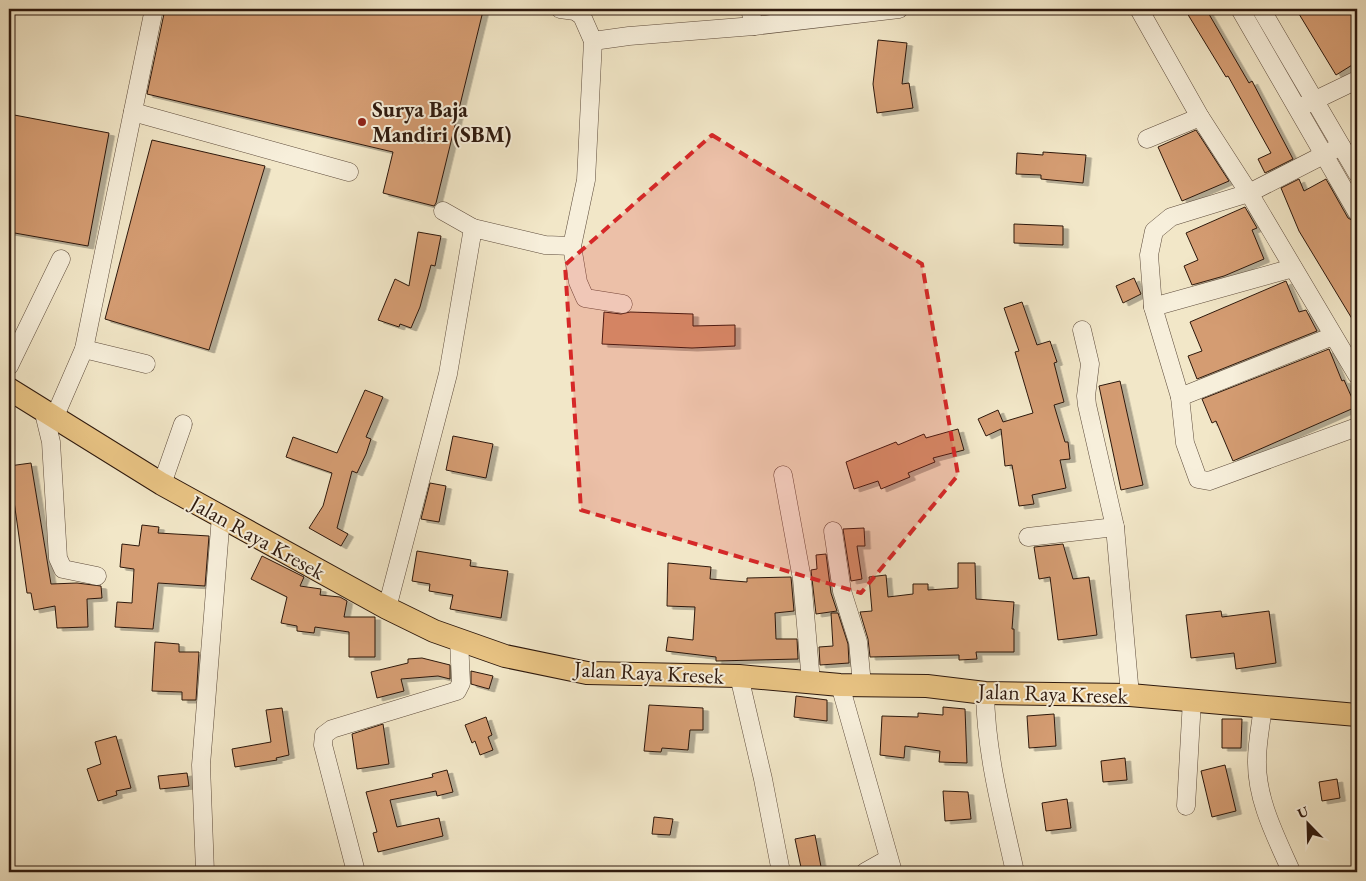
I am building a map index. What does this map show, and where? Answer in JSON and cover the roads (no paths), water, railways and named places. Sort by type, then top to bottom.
[{"type":"main road","name":"Jalan Raya Kresek","points":[[9,389],[49,412],[162,484],[386,608],[434,631],[504,656],[588,673],[739,676],[851,685],[927,686],[985,693],[1130,695],[1351,714]]},
{"type":"street","points":[[96,576],[64,569],[58,558],[49,412],[84,349],[154,9]]},
{"type":"street","points":[[560,9],[575,11],[582,16],[593,41],[586,180],[572,246],[578,282],[585,298],[623,304]]},
{"type":"street","points":[[750,9],[754,26]]},
{"type":"street","points":[[593,41],[629,36],[754,26],[899,9]]},
{"type":"street","points":[[1139,9],[1200,117],[1249,193],[1357,375]]},
{"type":"street","points":[[1240,9],[1357,212]]},
{"type":"street","points":[[1261,9],[1357,173]]},
{"type":"street","points":[[1298,108],[1357,80]]},
{"type":"street","points":[[133,112],[349,172]]},
{"type":"street","points":[[1147,139],[1200,117]]},
{"type":"street","points":[[1341,146],[1325,156],[1249,193],[1171,217],[1154,231],[1150,255],[1153,307],[1180,397],[1185,442],[1198,479],[1209,481],[1357,427]]},
{"type":"street","points":[[443,211],[473,228],[545,245],[572,246]]},
{"type":"street","points":[[386,608],[448,374],[473,228]]},
{"type":"street","points":[[9,366],[61,259]]},
{"type":"street","points":[[1153,307],[1293,268]]},
{"type":"street","points":[[1082,330],[1090,364],[1086,396],[1087,405],[1115,527],[1130,695]]},
{"type":"street","points":[[1180,397],[1333,336]]},
{"type":"street","points":[[84,349],[146,364]]},
{"type":"street","points":[[162,484],[183,424]]},
{"type":"street","points":[[783,475],[802,579],[811,682]]},
{"type":"street","points":[[205,872],[201,765],[220,516]]},
{"type":"street","points":[[1028,538],[1115,527]]},
{"type":"street","points":[[833,530],[842,591],[858,642],[851,685],[890,866],[865,872]]},
{"type":"street","points":[[356,872],[323,745],[324,735],[332,729],[457,691],[461,683],[459,640]]},
{"type":"street","points":[[739,676],[764,780],[781,872]]},
{"type":"street","points":[[985,693],[986,727],[991,762],[1015,872]]},
{"type":"street","points":[[1186,806],[1192,700]]},
{"type":"street","points":[[1263,706],[1257,760],[1258,783],[1269,820],[1291,871]]},
{"type":"place","name":"Surya Baja Mandiri (SBM)","points":[[362,122]]}]
